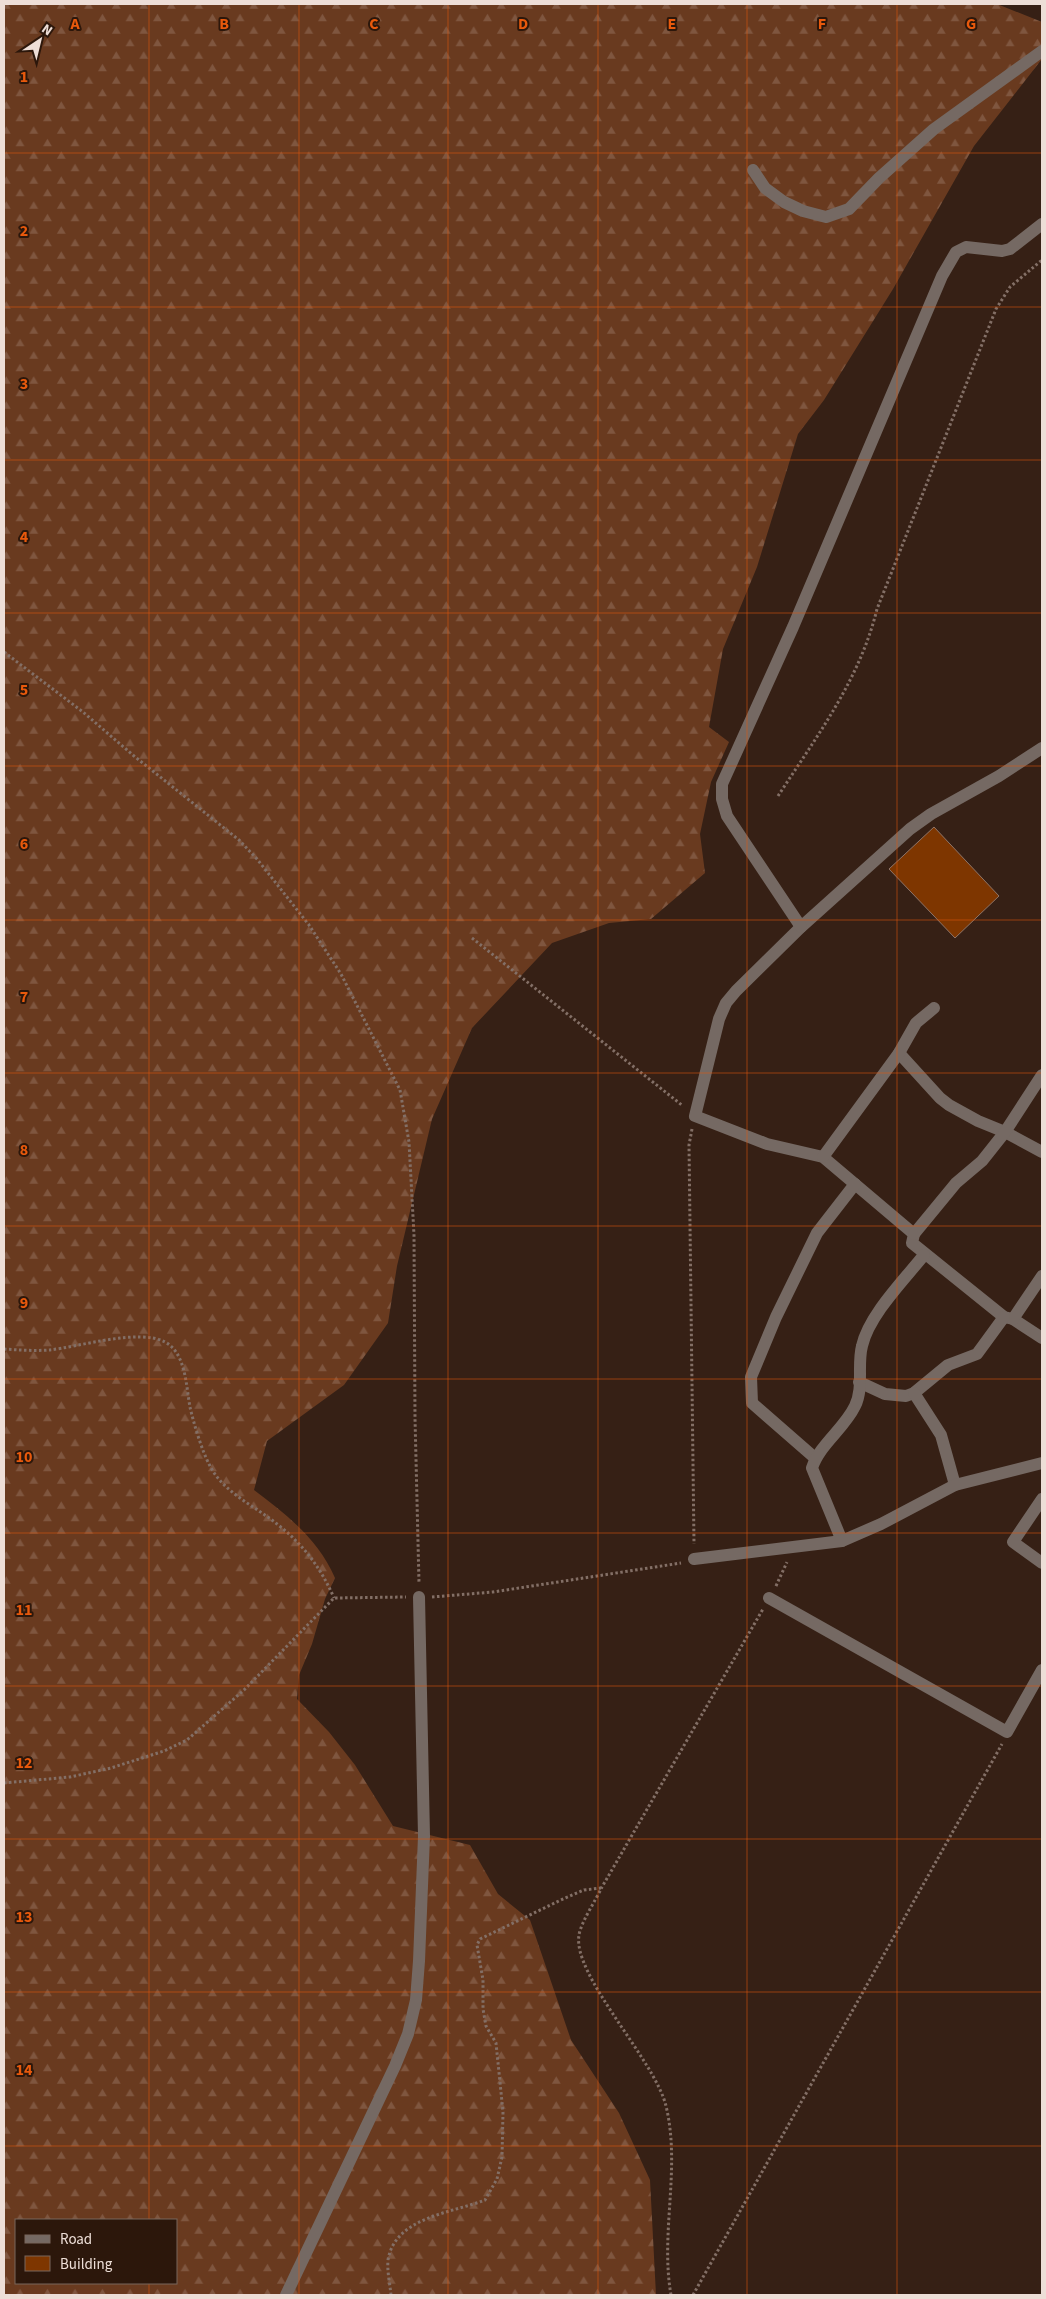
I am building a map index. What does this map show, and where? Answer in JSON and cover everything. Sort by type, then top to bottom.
[{"type":"street","points":[[753,170],[765,188],[784,202],[803,212],[826,217],[849,209],[879,178],[927,135],[1042,51]]},
{"type":"street","points":[[801,927],[727,816],[722,799],[722,784],[793,627],[942,276],[956,252],[966,247],[1002,251],[1010,249],[1042,224]]},
{"type":"street","points":[[914,1234],[823,1157],[767,1144],[695,1116],[719,1019],[726,1003],[801,927],[910,829],[931,814],[999,776],[1042,748]]},
{"type":"street","points":[[823,1157],[899,1053],[916,1023],[934,1008]]},
{"type":"street","points":[[899,1053],[940,1098],[978,1121],[1005,1132],[1042,1152]]},
{"type":"street","points":[[1042,1075],[1005,1132],[982,1161],[956,1183],[914,1234],[912,1243],[924,1255],[1008,1318],[1042,1338]]},
{"type":"street","points":[[815,1458],[752,1403],[751,1377],[776,1317],[817,1233],[855,1184]]},
{"type":"street","points":[[842,1541],[812,1468],[815,1458],[855,1407],[862,1346],[869,1330],[882,1309],[924,1255]]},
{"type":"street","points":[[859,1382],[885,1394],[906,1396],[914,1393],[948,1365],[977,1354],[1042,1276]]},
{"type":"street","points":[[914,1393],[941,1435],[955,1485]]},
{"type":"street","points":[[694,1559],[842,1541],[881,1524],[955,1485],[1042,1463]]},
{"type":"street","points":[[1042,1498],[1013,1542],[1042,1563]]},
{"type":"street","points":[[286,2295],[395,2066],[408,2034],[416,2000],[424,1836],[419,1598]]},
{"type":"street","points":[[769,1598],[1007,1732],[1042,1670]]},
{"type":"path","points":[[778,796],[852,680],[864,654],[877,608],[999,304],[1010,287],[1042,260]]},
{"type":"path","points":[[4,652],[83,712],[171,787],[239,840],[257,859],[309,924],[341,974],[400,1090],[409,1142],[414,1235],[415,1418],[419,1598]]},
{"type":"path","points":[[4,1783],[70,1777],[111,1768],[164,1751],[187,1740],[244,1690],[334,1598],[419,1598],[493,1592],[694,1559],[689,1145],[695,1116],[472,938]]},
{"type":"path","points":[[4,1349],[49,1350],[125,1338],[152,1337],[175,1349],[180,1362],[190,1408],[209,1464],[220,1479],[235,1494],[278,1524],[301,1545],[318,1568],[334,1598]]},
{"type":"path","points":[[671,2295],[668,2262],[672,2137],[664,2098],[652,2072],[616,2019],[581,1955],[579,1936],[602,1888],[769,1598],[796,1546]]},
{"type":"path","points":[[693,2295],[1002,1745],[1007,1732]]},
{"type":"path","points":[[391,2295],[388,2262],[394,2243],[402,2234],[412,2226],[485,2200],[497,2179],[503,2144],[503,2112],[496,2043],[486,2026],[482,2009],[482,1974],[477,1945],[480,1939],[572,1896],[602,1888]]},
{"type":"green space","points":[[4,4],[997,4],[1042,22],[1042,59],[974,146],[893,289],[824,400],[798,434],[757,567],[723,649],[709,727],[729,742],[711,782],[700,834],[705,873],[651,919],[609,923],[552,943],[472,1028],[432,1119],[397,1266],[388,1323],[344,1385],[267,1441],[254,1490],[290,1519],[311,1540],[320,1551],[335,1578],[325,1599],[312,1644],[299,1675],[297,1699],[329,1732],[355,1765],[393,1826],[470,1845],[498,1894],[530,1920],[571,2040],[619,2113],[650,2180],[656,2295],[4,2295]]},
{"type":"building","points":[[934,827],[999,896],[955,938],[889,869]]}]
